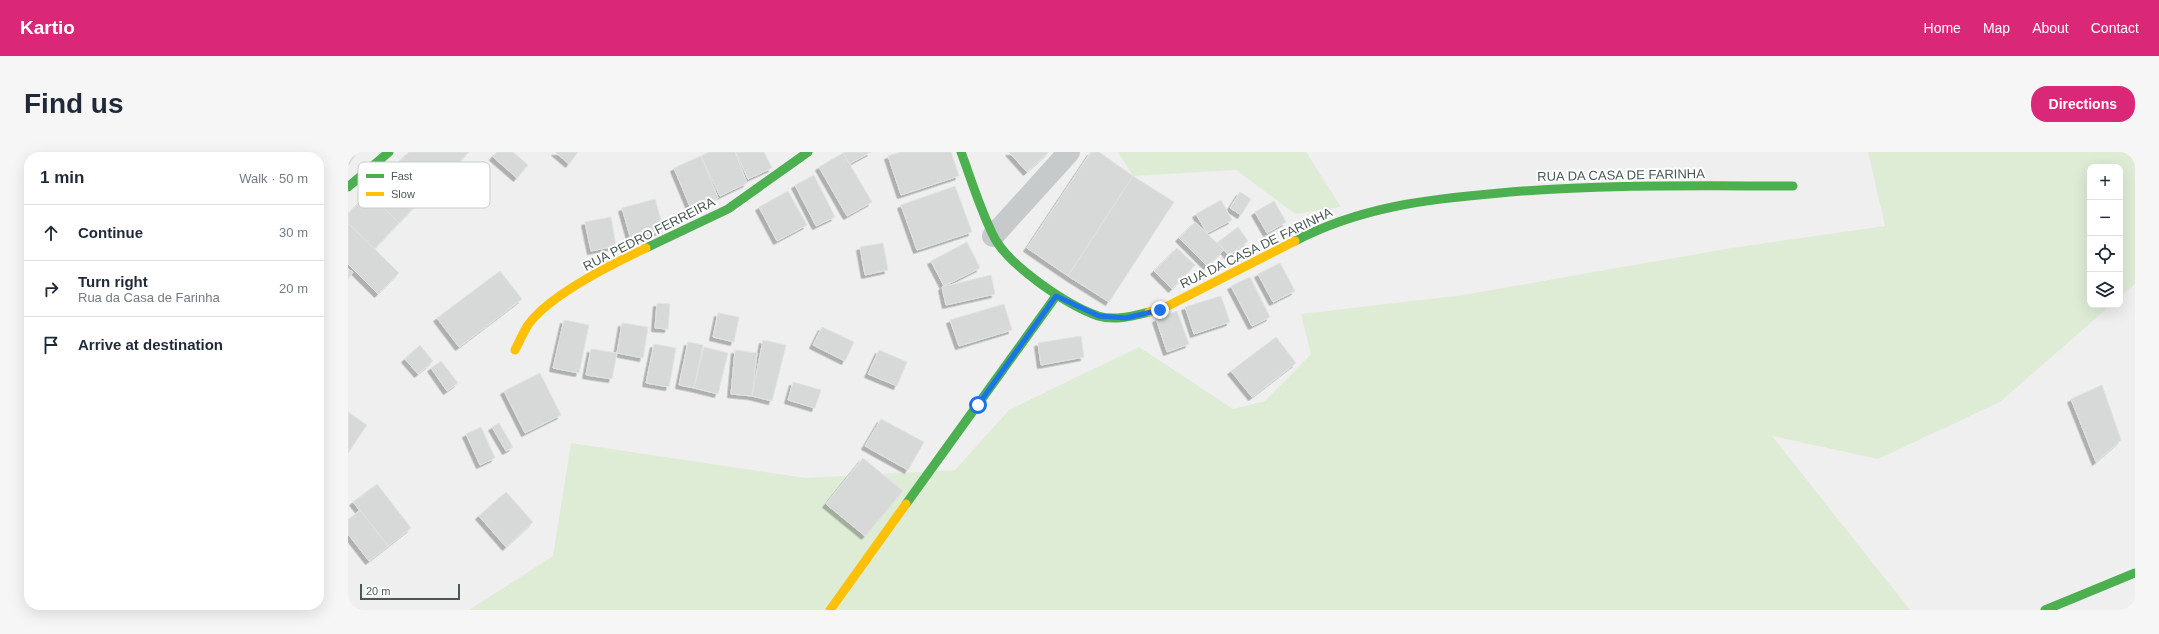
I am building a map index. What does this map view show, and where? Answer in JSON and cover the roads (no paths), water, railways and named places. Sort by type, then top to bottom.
[{"type":"street","points":[[377,162],[389,152]]},
{"type":"street","name":"RUA PEDRO FERREIRA","points":[[514,350],[528,325],[549,303],[613,264],[728,209],[808,152]]},
{"type":"street","name":"RUA DA CASA DE FARINHA","points":[[961,152],[993,236],[1006,254],[1056,296],[1099,316],[1126,318],[1160,310],[1318,229],[1348,218],[1390,206],[1438,198],[1567,187],[1793,186]]},
{"type":"street","points":[[993,236],[1069,152]]},
{"type":"street","points":[[348,187],[358,178]]},
{"type":"street","points":[[830,610],[1056,296]]},
{"type":"street","points":[[2045,610],[2135,573]]}]
